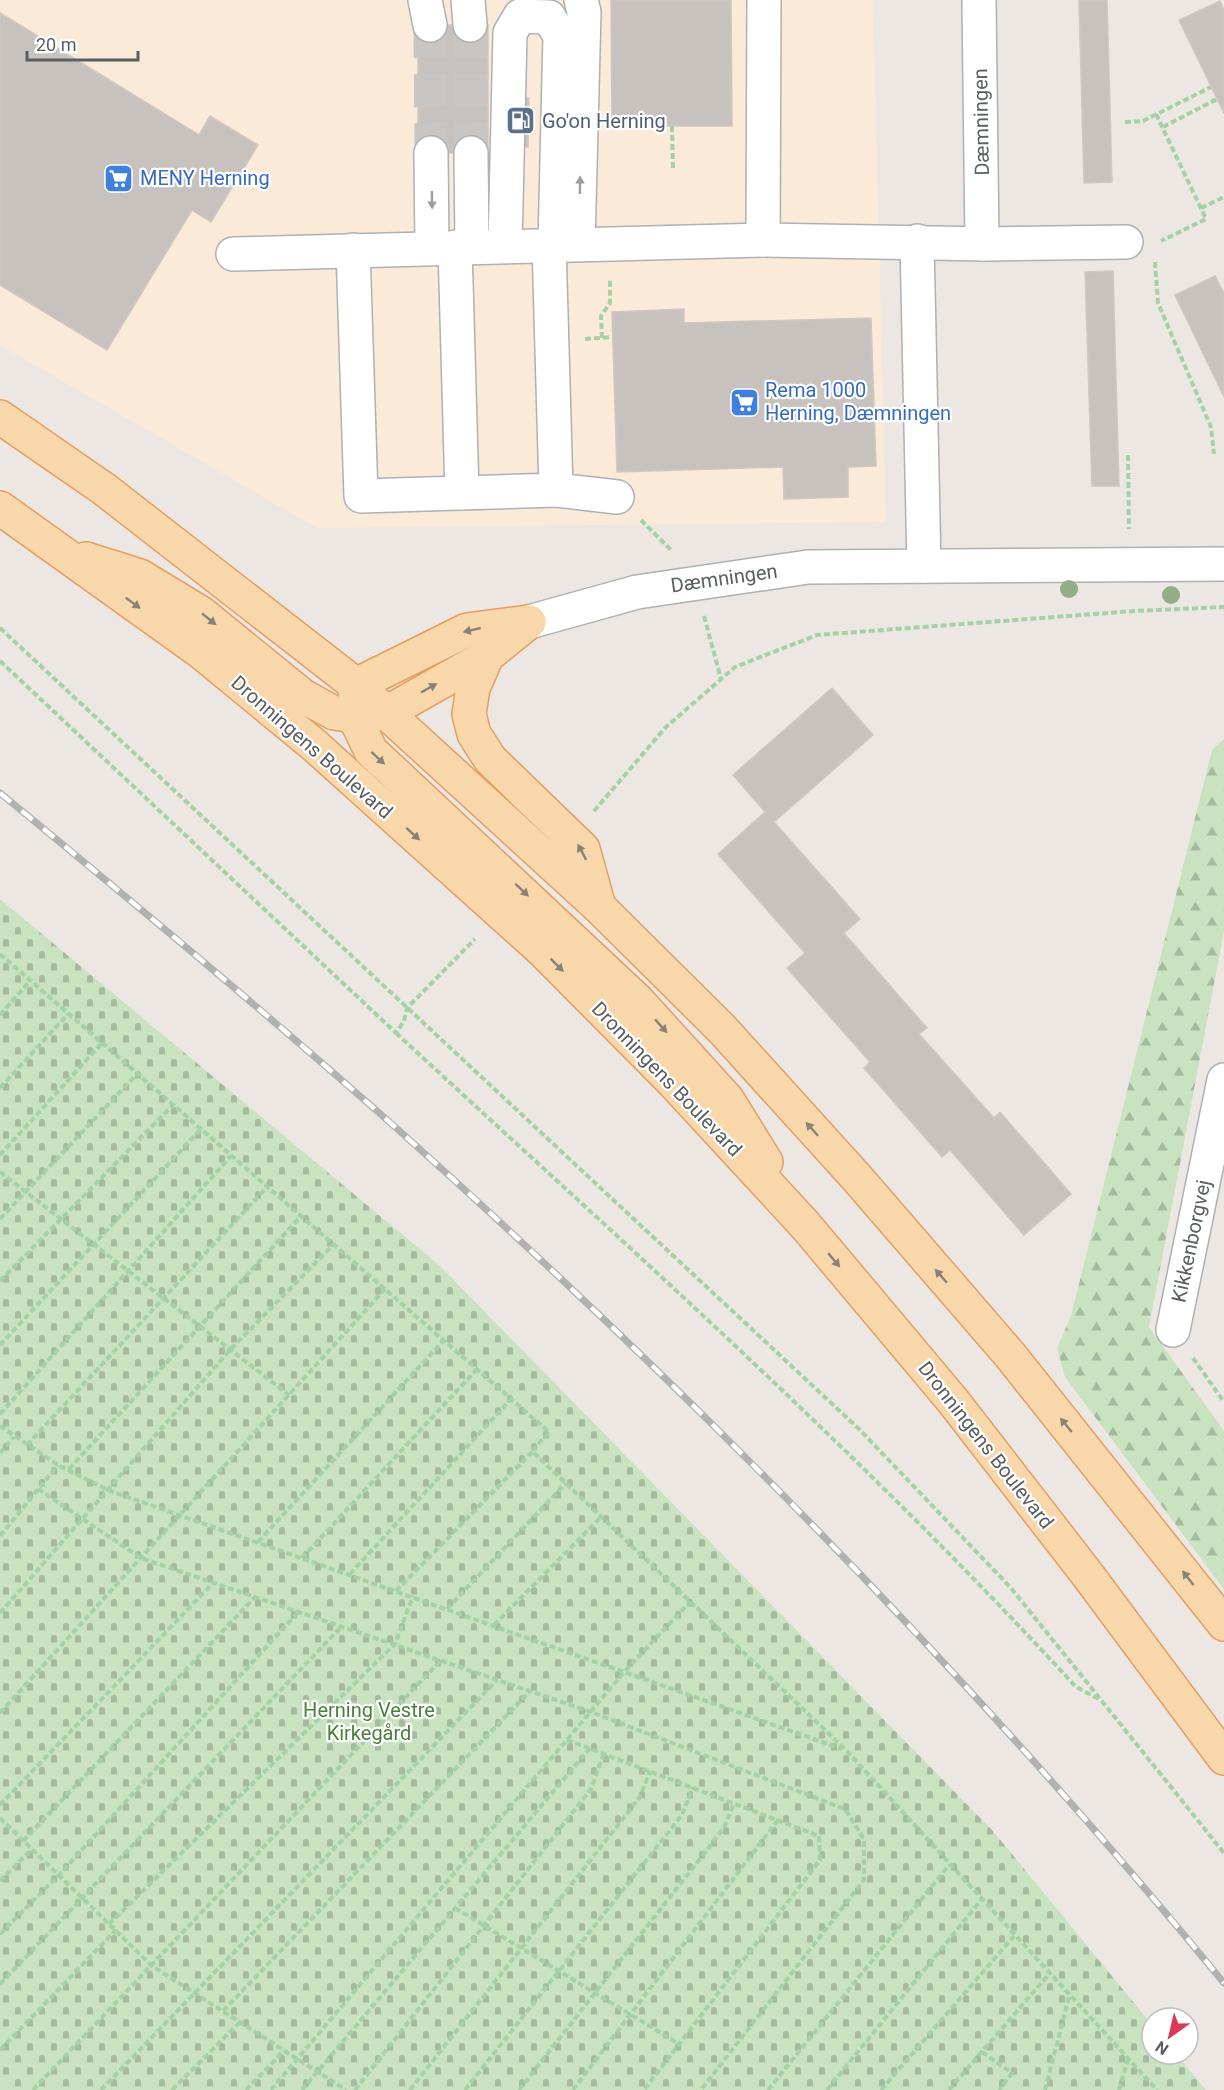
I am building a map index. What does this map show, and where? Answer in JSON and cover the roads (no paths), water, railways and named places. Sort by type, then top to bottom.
[{"type":"main road","points":[[0,417],[104,489],[365,705],[599,908],[722,1029],[857,1178],[1010,1355],[1224,1624]]},
{"type":"main road","name":"Dronningens Boulevard","points":[[0,508],[201,652],[314,745],[524,934],[674,1083],[806,1226],[953,1401],[1087,1574],[1224,1758]]},
{"type":"main road","points":[[62,552],[140,576],[201,612],[303,696],[334,713],[365,705],[487,656],[529,622]]},
{"type":"main road","points":[[365,705],[466,630],[529,622]]},
{"type":"main road","points":[[487,656],[472,697],[469,714],[474,734],[490,759],[583,849],[599,908]]},
{"type":"main road","points":[[365,705],[371,751],[638,1001],[727,1099],[806,1226]]},
{"type":"street","points":[[556,490],[573,244],[584,12],[581,0]]},
{"type":"street","points":[[763,240],[764,0]]},
{"type":"street","name":"Dæmningen","points":[[979,0],[985,244]]},
{"type":"street","points":[[505,246],[510,33],[520,16],[549,17],[560,36],[573,244]]},
{"type":"street","points":[[431,153],[453,247],[462,493]]},
{"type":"street","points":[[453,247],[471,153]]},
{"type":"street","points":[[233,254],[763,240],[985,244],[1140,243]]},
{"type":"street","points":[[917,241],[924,566]]},
{"type":"street","points":[[353,250],[361,496],[556,490],[616,497]]},
{"type":"street","name":"Dæmningen","points":[[529,622],[628,594],[691,582],[808,567],[1224,564]]},
{"type":"street","name":"Kikkenborgvej","points":[[1173,1330],[1224,1080]]},
{"type":"tunnel","points":[[430,25],[431,153]]},
{"type":"tunnel","points":[[470,25],[471,153]]},
{"type":"railway","points":[[0,793],[297,1041],[394,1126],[613,1328],[720,1432],[826,1538],[1030,1757],[1224,1983]]},
{"type":"place","name":"Go'on Herning","points":[[521,121]]},
{"type":"place","name":"MENY Herning","points":[[119,178]]},
{"type":"place","name":"Rema 1000 Herning, Dæmningen","points":[[744,402]]},
{"type":"park label","name":"Herning Vestre Kirkegård","points":[[369,1722]]}]
